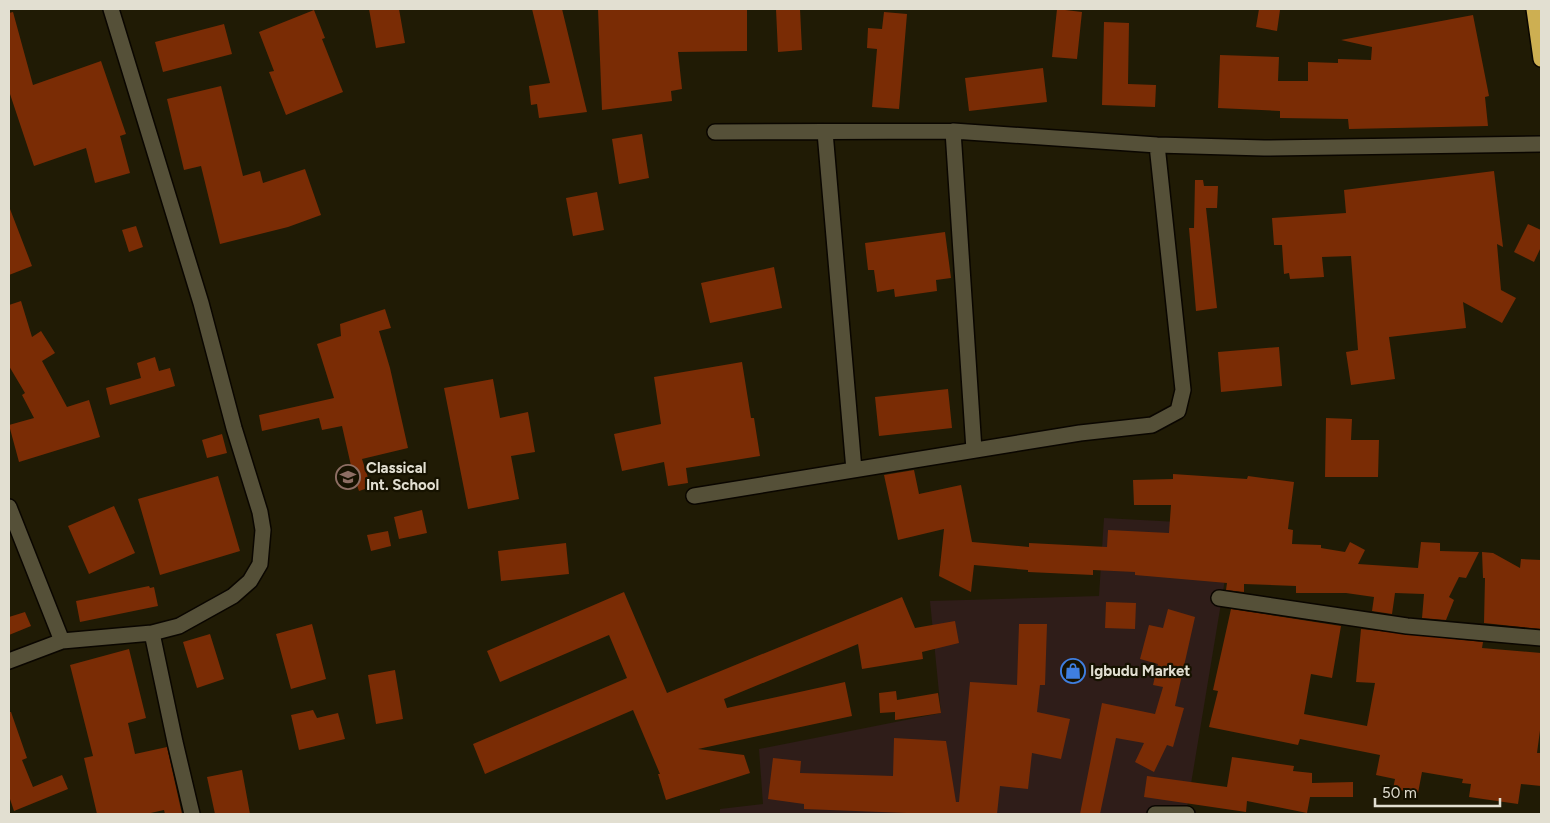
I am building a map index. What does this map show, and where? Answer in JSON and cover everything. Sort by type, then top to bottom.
[{"type":"highway","points":[[1534,9],[1541,59]]},
{"type":"street","points":[[9,660],[62,641],[152,633],[179,626],[211,610],[233,596],[250,581],[260,564],[263,530],[260,512],[234,428],[202,303],[111,9]]},
{"type":"street","points":[[953,131],[974,450]]},
{"type":"street","points":[[715,132],[953,131],[1157,144],[1264,148],[1541,144]]},
{"type":"street","points":[[825,132],[854,470]]},
{"type":"street","points":[[694,496],[1080,433],[1152,425],[1178,411],[1183,390],[1157,144]]},
{"type":"street","points":[[9,506],[62,641]]},
{"type":"street","points":[[1219,598],[1407,626],[1541,638]]},
{"type":"street","points":[[152,633],[192,814]]},
{"type":"street","points":[[1155,814],[1187,814]]},
{"type":"shaded area","name":"Igbudu Market","points":[[1104,518],[1234,525],[1186,814],[720,814],[720,809],[763,804],[759,749],[941,713],[930,601],[1099,596]]},
{"type":"building","points":[[369,9],[399,9],[405,43],[376,48]]},
{"type":"building","points":[[532,9],[562,9],[587,112],[539,118],[537,104],[531,105],[529,86],[550,83]]},
{"type":"building","points":[[598,9],[747,9],[747,51],[678,52],[682,89],[671,91],[672,101],[602,110]]},
{"type":"building","points":[[776,9],[800,9],[802,50],[778,52]]},
{"type":"building","points":[[1057,9],[1082,12],[1077,59],[1052,57]]},
{"type":"building","points":[[1259,9],[1280,10],[1277,31],[1256,27]]},
{"type":"building","points":[[314,10],[325,38],[322,39],[343,92],[286,115],[269,72],[274,71],[259,32]]},
{"type":"building","points":[[13,12],[33,85],[101,61],[126,134],[120,136],[130,173],[95,183],[86,148],[34,166],[9,91],[9,13]]},
{"type":"building","points":[[884,12],[907,14],[899,109],[872,107],[877,49],[867,48],[868,28],[882,29]]},
{"type":"building","points":[[1473,15],[1489,96],[1485,97],[1488,126],[1349,129],[1348,119],[1280,118],[1280,111],[1218,108],[1220,55],[1279,57],[1278,81],[1308,81],[1308,62],[1338,63],[1338,59],[1371,60],[1372,47],[1341,40]]},
{"type":"building","points":[[1104,22],[1129,23],[1128,84],[1156,85],[1155,107],[1102,105]]},
{"type":"building","points":[[224,24],[232,54],[163,72],[155,42]]},
{"type":"building","points":[[1043,68],[1047,102],[969,111],[965,78]]},
{"type":"building","points":[[221,86],[243,176],[260,171],[263,183],[305,169],[321,215],[288,227],[220,244],[201,166],[184,170],[167,99]]},
{"type":"building","points":[[642,134],[649,178],[619,184],[612,139]]},
{"type":"building","points":[[1494,171],[1503,247],[1497,244],[1501,290],[1516,298],[1502,323],[1463,302],[1466,328],[1389,337],[1395,379],[1351,385],[1346,352],[1358,350],[1351,256],[1322,257],[1324,277],[1290,279],[1289,273],[1284,274],[1282,245],[1274,245],[1272,218],[1346,213],[1344,190]]},
{"type":"building","points":[[1195,180],[1203,180],[1204,186],[1218,186],[1217,208],[1206,208],[1217,308],[1196,311],[1189,228],[1194,228]]},
{"type":"building","points":[[597,192],[604,230],[573,236],[566,198]]},
{"type":"building","points":[[9,210],[32,266],[9,275]]},
{"type":"building","points":[[1528,224],[1541,230],[1541,247],[1534,262],[1514,252]]},
{"type":"building","points":[[136,226],[143,247],[129,252],[122,230]]},
{"type":"building","points":[[945,232],[951,278],[936,280],[937,291],[895,297],[894,289],[877,292],[874,270],[868,270],[865,243]]},
{"type":"building","points":[[774,267],[782,308],[710,323],[701,283]]},
{"type":"building","points":[[21,301],[32,337],[41,331],[55,353],[42,361],[67,407],[89,400],[100,437],[19,462],[9,425],[34,418],[22,395],[25,393],[9,366],[9,305]]},
{"type":"building","points":[[385,309],[391,328],[379,331],[390,368],[408,448],[362,459],[371,487],[359,491],[342,426],[322,430],[319,418],[262,431],[259,415],[334,398],[317,344],[341,336],[340,324]]},
{"type":"building","points":[[1279,347],[1282,386],[1221,392],[1218,352]]},
{"type":"building","points":[[155,357],[159,371],[170,368],[175,386],[110,405],[106,388],[141,378],[137,363]]},
{"type":"building","points":[[742,362],[751,418],[754,418],[760,456],[686,468],[688,483],[668,486],[664,462],[622,471],[614,434],[661,424],[654,377]]},
{"type":"building","points":[[493,379],[500,418],[528,412],[535,452],[511,456],[519,499],[468,509],[444,388]]},
{"type":"building","points":[[948,389],[952,428],[879,436],[875,397]]},
{"type":"building","points":[[1326,418],[1352,419],[1351,440],[1379,440],[1378,477],[1325,477]]},
{"type":"building","points":[[222,434],[227,453],[207,458],[202,440]]},
{"type":"building","points":[[914,470],[919,494],[961,485],[972,542],[1029,547],[1029,543],[1107,547],[1108,530],[1169,533],[1171,505],[1134,505],[1133,480],[1173,479],[1173,474],[1247,479],[1248,476],[1294,482],[1288,529],[1293,530],[1292,544],[1321,545],[1321,548],[1345,552],[1350,542],[1365,550],[1358,564],[1418,568],[1421,542],[1440,543],[1440,551],[1479,552],[1466,578],[1459,577],[1449,597],[1454,600],[1446,620],[1422,618],[1424,594],[1395,593],[1392,614],[1372,611],[1374,597],[1346,593],[1296,593],[1296,586],[1244,584],[1244,592],[1226,590],[1227,583],[1135,575],[1135,572],[1093,570],[1093,575],[1028,572],[1028,570],[974,565],[971,592],[939,576],[944,529],[898,540],[884,475]]},
{"type":"building","points":[[218,476],[240,551],[160,575],[138,499]]},
{"type":"building","points":[[114,506],[135,553],[89,574],[68,526]]},
{"type":"building","points":[[422,510],[427,533],[399,539],[394,517]]},
{"type":"building","points":[[388,531],[391,546],[371,551],[367,535]]},
{"type":"building","points":[[566,543],[569,574],[501,581],[498,551]]},
{"type":"building","points":[[1482,552],[1493,553],[1520,568],[1521,559],[1541,560],[1541,629],[1484,623],[1485,578],[1483,578]]},
{"type":"building","points":[[149,586],[150,588],[154,587],[158,606],[80,622],[76,601]]},
{"type":"building","points":[[624,592],[667,693],[902,597],[915,628],[955,621],[959,643],[922,652],[923,659],[862,669],[858,644],[724,699],[727,708],[845,682],[852,716],[698,749],[744,755],[750,773],[666,800],[658,774],[660,774],[633,710],[485,774],[473,744],[627,678],[609,635],[500,682],[487,651]]},
{"type":"building","points":[[1106,602],[1136,603],[1135,629],[1105,628]]},
{"type":"building","points":[[1168,609],[1195,617],[1175,706],[1184,708],[1173,747],[1167,745],[1154,772],[1135,762],[1144,743],[1116,738],[1100,814],[1080,814],[1102,703],[1155,714],[1163,687],[1153,685],[1158,664],[1140,659],[1149,625],[1163,628]]},
{"type":"building","points":[[1231,609],[1341,626],[1332,678],[1311,674],[1304,714],[1367,726],[1375,683],[1356,682],[1361,629],[1483,642],[1482,648],[1541,653],[1541,723],[1537,753],[1541,753],[1541,786],[1521,784],[1518,804],[1469,797],[1471,784],[1462,783],[1463,779],[1422,772],[1418,793],[1393,789],[1395,779],[1376,775],[1380,755],[1300,739],[1298,745],[1209,727],[1218,691],[1213,690]]},
{"type":"building","points":[[25,612],[31,626],[9,635],[9,617]]},
{"type":"building","points":[[312,624],[326,679],[291,689],[276,634]]},
{"type":"building","points":[[1019,624],[1047,624],[1045,685],[1040,685],[1037,712],[1070,719],[1061,759],[1032,753],[1028,789],[1000,786],[997,814],[932,814],[804,809],[804,804],[768,799],[773,758],[801,761],[800,773],[893,776],[894,738],[946,741],[956,802],[959,802],[970,682],[1017,685]]},
{"type":"building","points":[[210,634],[224,679],[197,688],[183,642]]},
{"type":"building","points":[[129,649],[146,718],[128,723],[135,754],[167,747],[182,814],[165,814],[164,810],[146,814],[97,814],[84,758],[93,756],[70,665]]},
{"type":"building","points":[[395,670],[403,719],[376,724],[368,675]]},
{"type":"building","points":[[896,691],[897,700],[938,693],[941,713],[895,720],[895,712],[880,713],[879,693]]},
{"type":"building","points":[[313,710],[317,718],[338,713],[345,739],[299,750],[291,715]]},
{"type":"building","points":[[9,712],[11,712],[27,758],[22,760],[33,787],[62,775],[68,789],[14,811],[9,796]]},
{"type":"building","points":[[1232,757],[1294,766],[1293,771],[1312,773],[1312,783],[1353,782],[1353,797],[1310,797],[1307,813],[1247,801],[1246,812],[1144,797],[1147,776],[1227,787]]},
{"type":"building","points":[[242,770],[250,814],[215,814],[207,777]]},
{"type":"place","name":"Classical Int. School","points":[[348,477]]},
{"type":"place","name":"Igbudu Market","points":[[1073,671]]}]
